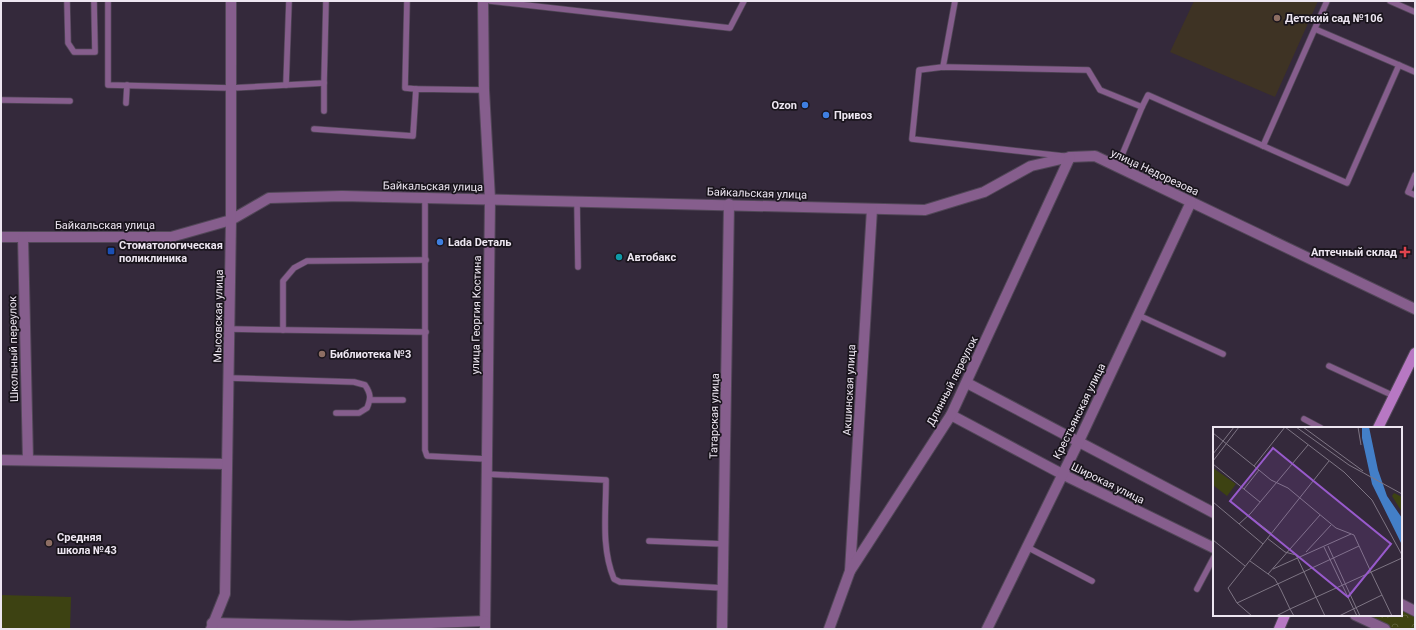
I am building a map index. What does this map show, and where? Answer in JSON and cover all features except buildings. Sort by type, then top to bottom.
[{"type":"main road","points":[[1378,427],[1415,354]]},
{"type":"main road","points":[[1279,629],[1286,616]]},
{"type":"street","name":"Мысовская улица","points":[[211,626],[225,594],[231,220],[231,1]]},
{"type":"street","name":"улица Георгия Костина","points":[[483,1],[484,90],[490,199],[485,625]]},
{"type":"street","name":"улица Недорезова","points":[[872,210],[925,210],[984,192],[1031,166],[1070,157],[1095,156],[1415,309]]},
{"type":"street","name":"Длинный переулок","points":[[829,629],[850,572],[951,415],[1070,157]]},
{"type":"street","name":"Байкальская улица","points":[[1,237],[171,237],[231,220],[270,198],[342,196],[729,204],[872,210]]},
{"type":"street","name":"Крестьянская улица","points":[[988,629],[1191,202]]},
{"type":"street","name":"Татарская улица","points":[[722,629],[729,204]]},
{"type":"street","name":"Акшинская улица","points":[[850,572],[872,210]]},
{"type":"street","name":"Школьный переулок","points":[[23,237],[28,460]]},
{"type":"street","name":"Широкая улица","points":[[967,383],[1213,512]]},
{"type":"street","name":"Широкая улица","points":[[951,415],[1062,474],[1213,548]]},
{"type":"street","points":[[1,460],[227,464]]},
{"type":"street","points":[[1402,604],[1415,611]]},
{"type":"street","points":[[1357,616],[1385,629]]},
{"type":"street","points":[[211,626],[485,625]]},
{"type":"lane","points":[[67,1],[68,43],[74,52],[95,52],[94,1]]},
{"type":"lane","points":[[108,1],[108,85],[231,88],[324,83]]},
{"type":"lane","points":[[286,85],[289,1]]},
{"type":"lane","points":[[324,111],[326,1]]},
{"type":"lane","points":[[407,1],[405,88],[484,90]]},
{"type":"lane","points":[[490,1],[730,28],[744,1]]},
{"type":"lane","points":[[943,67],[955,1]]},
{"type":"lane","points":[[1263,146],[1327,1]]},
{"type":"lane","points":[[1390,1],[1415,12]]},
{"type":"lane","points":[[1315,29],[1415,72]]},
{"type":"lane","points":[[1117,167],[1148,95],[1347,183],[1399,65]]},
{"type":"lane","points":[[1070,157],[912,139],[919,70],[943,67],[1088,70],[1100,90],[1142,107]]},
{"type":"lane","points":[[126,103],[127,85]]},
{"type":"lane","points":[[314,129],[413,136],[416,88]]},
{"type":"lane","points":[[1,100],[70,101]]},
{"type":"lane","points":[[1415,175],[1408,192],[1415,195]]},
{"type":"lane","points":[[425,198],[425,450],[427,456],[486,459]]},
{"type":"lane","points":[[577,201],[578,267]]},
{"type":"lane","points":[[283,330],[283,281],[294,268],[307,261],[426,260]]},
{"type":"lane","points":[[1138,315],[1223,354]]},
{"type":"lane","points":[[229,329],[426,332]]},
{"type":"lane","points":[[1329,366],[1394,396]]},
{"type":"lane","points":[[229,378],[354,382],[365,385],[370,392],[370,400],[367,408],[359,413],[336,414]]},
{"type":"lane","points":[[370,400],[403,400]]},
{"type":"lane","points":[[1304,419],[1320,427]]},
{"type":"lane","points":[[486,474],[606,480],[607,564],[614,579],[620,582],[723,588]]},
{"type":"lane","points":[[649,542],[724,544]]},
{"type":"lane","points":[[1027,546],[1092,581]]},
{"type":"lane","points":[[1197,589],[1213,559]]},
{"type":"shaded area","points":[[1194,1],[1318,1],[1275,97],[1170,52]]},
{"type":"green space","points":[[1,595],[71,597],[70,629],[1,629]]},
{"type":"green space","points":[[1402,608],[1415,615],[1415,629],[1392,629],[1364,616],[1402,616]]},
{"type":"place","name":"Детский сад №106","points":[[1277,18]]},
{"type":"place","name":"Ozon","points":[[805,105]]},
{"type":"place","name":"Привоз","points":[[826,115]]},
{"type":"place","name":"Lada Dеталь","points":[[440,242]]},
{"type":"place","name":"Стоматологическая поликлиника","points":[[111,251]]},
{"type":"place","name":"Аптечный склад","points":[[1405,252]]},
{"type":"place","name":"Автобакс","points":[[619,257]]},
{"type":"place","name":"Библиотека №3","points":[[322,354]]},
{"type":"place","name":"Средняя школа №43","points":[[49,543]]}]
